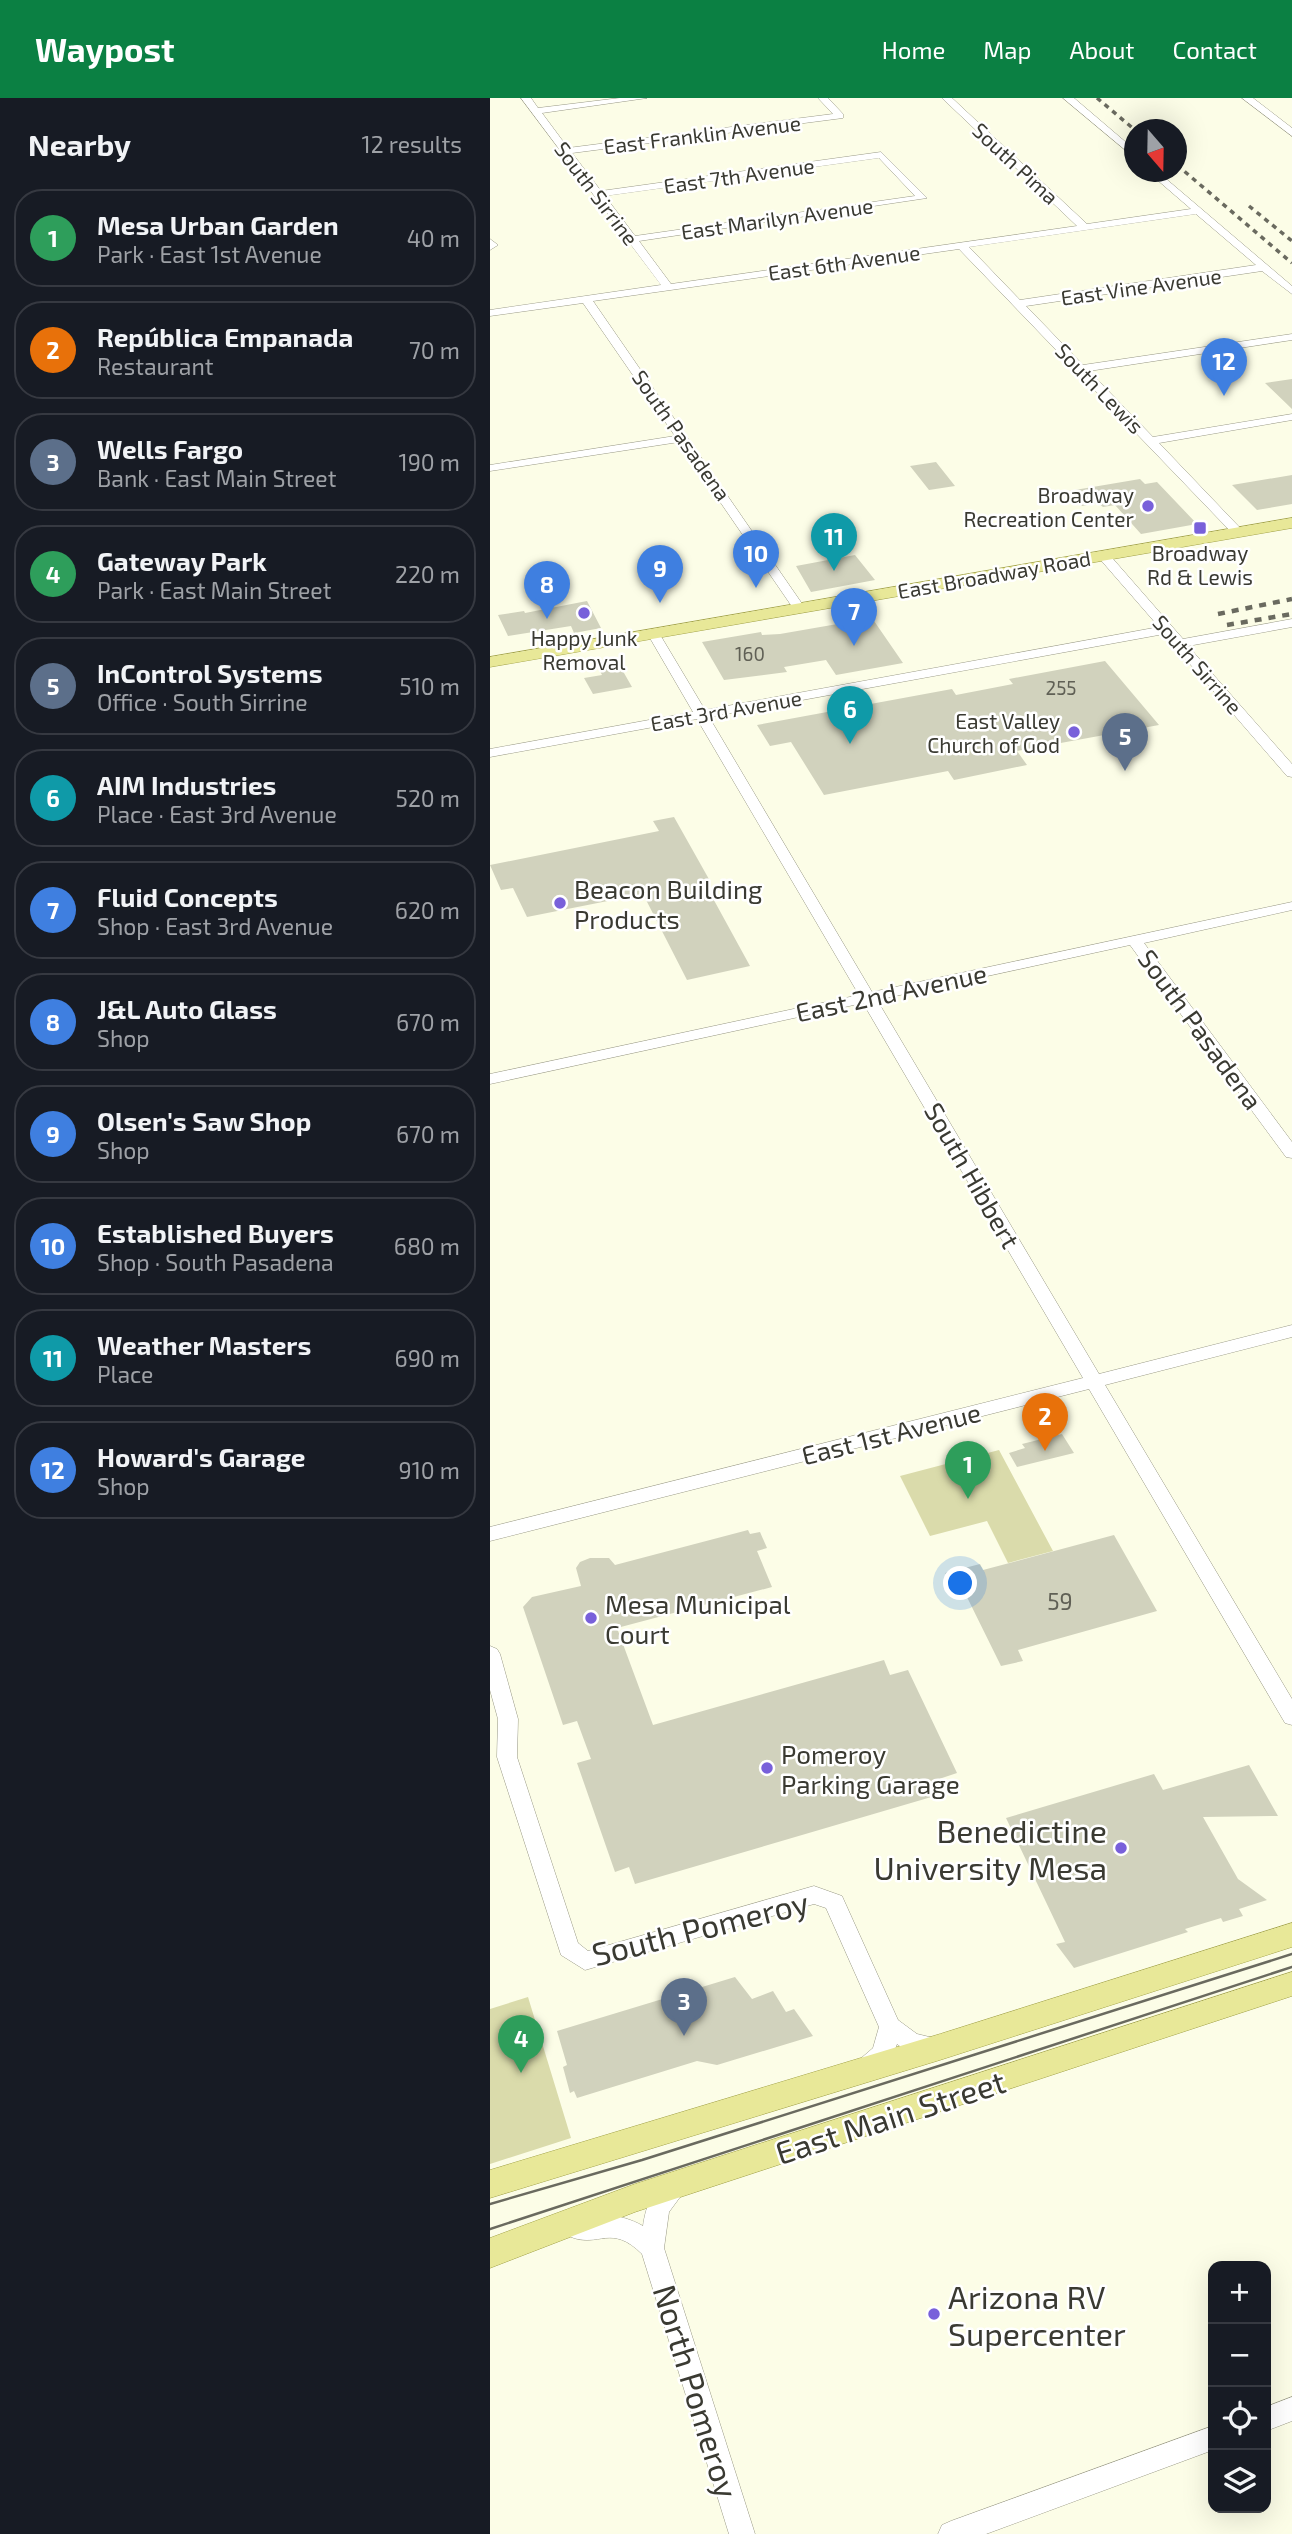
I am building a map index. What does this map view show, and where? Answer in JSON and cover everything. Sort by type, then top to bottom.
[{"type":"main road","name":"East Broadway Road","points":[[490,662],[1292,523]]},
{"type":"main road","name":"East Main Street","points":[[490,2184],[860,2072],[1292,1935]]},
{"type":"main road","name":"East Main Street","points":[[490,2253],[683,2182],[1292,1984]]},
{"type":"street","name":"South Sirrine","points":[[526,98],[668,287]]},
{"type":"street","points":[[536,111],[642,98]]},
{"type":"street","name":"East Franklin Avenue","points":[[565,151],[840,116],[823,98]]},
{"type":"street","name":"South Pima","points":[[947,98],[1085,228]]},
{"type":"street","points":[[1069,98],[1124,146]]},
{"type":"street","points":[[1247,98],[1292,133]]},
{"type":"street","name":"East 7th Avenue","points":[[597,194],[881,155],[922,198]]},
{"type":"street","points":[[1165,182],[1292,291]]},
{"type":"street","name":"East Marilyn Avenue","points":[[632,239],[922,198]]},
{"type":"street","name":"East 6th Avenue","points":[[490,313],[1199,211]]},
{"type":"street","points":[[490,242],[493,245],[490,247]]},
{"type":"street","name":"South Lewis","points":[[961,245],[1238,532]]},
{"type":"street","name":"East Vine Avenue","points":[[1018,304],[1265,268]]},
{"type":"street","name":"South Pasadena","points":[[586,299],[799,608]]},
{"type":"street","points":[[1082,369],[1292,337]]},
{"type":"street","points":[[1150,441],[1292,417]]},
{"type":"street","points":[[490,468],[684,438]]},
{"type":"street","name":"South Sirrine","points":[[1103,555],[1292,773]]},
{"type":"street","points":[[1181,643],[1292,623]]},
{"type":"street","name":"East 3rd Avenue","points":[[490,753],[1169,629]]},
{"type":"street","name":"South Hibbert","points":[[653,633],[1292,1717]]},
{"type":"street","name":"East 2nd Avenue","points":[[490,1079],[1292,906]]},
{"type":"street","name":"South Pasadena","points":[[1134,940],[1292,1153]]},
{"type":"street","name":"East 1st Avenue","points":[[490,1534],[1292,1331]]},
{"type":"street","name":"South Pomeroy","points":[[490,1654],[508,1718],[508,1757],[569,1948],[585,1961],[814,1895],[834,1902],[890,2027]]},
{"type":"street","points":[[860,2072],[883,2053],[890,2027],[912,2043],[940,2047]]},
{"type":"street","name":"North Pomeroy","points":[[683,2182],[657,2207],[652,2248],[743,2534]]},
{"type":"street","name":"North Pomeroy","points":[[527,2241],[607,2224],[633,2230],[652,2248]]},
{"type":"street","points":[[1271,2416],[1292,2409]]},
{"type":"street","points":[[951,2534],[1208,2440]]},
{"type":"green space","points":[[999,1450],[1053,1551],[1008,1563],[987,1521],[930,1536],[900,1476]]},
{"type":"green space","points":[[528,1997],[571,2138],[490,2164],[490,2009]]},
{"type":"building","points":[[1292,379],[1292,409],[1265,383]]},
{"type":"building","points":[[936,462],[955,486],[929,490],[910,466]]},
{"type":"building","points":[[1292,475],[1292,504],[1257,510],[1232,485]]},
{"type":"building","name":"Broadway Recreation Center","points":[[1140,479],[1145,484],[1157,482],[1197,524],[1141,534],[1115,505],[1103,507],[1098,503],[1082,506],[1069,491]]},
{"type":"building","points":[[855,555],[875,580],[811,592],[796,566]]},
{"type":"building","points":[[587,601],[601,628],[574,633],[571,626],[508,636],[498,615],[525,613]]},
{"type":"building","points":[[872,618],[903,663],[836,675],[826,660],[784,667],[787,672],[724,680],[702,642],[761,632],[762,635],[780,634]]},
{"type":"building","points":[[616,659],[632,687],[593,694],[584,678],[602,675],[596,663]]},
{"type":"building","points":[[1105,661],[1159,725],[1017,751],[1027,765],[954,780],[948,771],[824,795],[791,742],[770,746],[757,725],[952,689],[956,695],[1013,684],[1009,679]]},
{"type":"building","name":"Beacon Building Products","points":[[674,817],[710,881],[704,882],[750,966],[687,980],[643,894],[527,917],[513,888],[501,890],[490,865],[659,831],[653,821]]},
{"type":"building","points":[[1062,1434],[1074,1453],[1017,1467],[1009,1453],[1025,1448],[1022,1444]]},
{"type":"building","name":"Pomeroy Parking Garage","points":[[748,1530],[750,1534],[760,1532],[767,1548],[757,1551],[772,1587],[617,1628],[653,1725],[884,1660],[890,1675],[908,1670],[957,1773],[939,1779],[945,1793],[635,1884],[629,1867],[615,1872],[577,1763],[591,1759],[577,1721],[563,1725],[523,1607],[532,1597],[581,1586],[576,1568],[580,1562],[590,1558],[609,1558],[615,1565]]},
{"type":"building","points":[[1114,1535],[1157,1611],[1018,1650],[1023,1661],[1001,1666],[963,1589],[954,1591],[945,1573],[980,1564],[983,1570]]},
{"type":"building","name":"Benedictine University Mesa","points":[[1249,1765],[1278,1816],[1203,1817],[1238,1879],[1267,1900],[1239,1909],[1243,1916],[1223,1922],[1221,1918],[1185,1929],[1188,1932],[1074,1968],[1056,1944],[1065,1942],[1006,1818],[1154,1774],[1163,1790]]},
{"type":"building","points":[[735,1977],[752,1999],[773,1991],[786,2012],[794,2009],[813,2036],[717,2065],[697,2061],[577,2098],[574,2091],[570,2093],[563,2067],[567,2065],[557,2031]]},
{"type":"tram line","points":[[490,2204],[642,2160],[1292,1954]]},
{"type":"tram line","points":[[490,2229],[1292,1967]]},
{"type":"railway","points":[[1097,98],[1124,121]]},
{"type":"railway","points":[[1187,174],[1292,263]]},
{"type":"railway","points":[[1249,206],[1292,241]]},
{"type":"railway","points":[[1218,614],[1292,599]]},
{"type":"railway","points":[[1227,625],[1292,614]]},
{"type":"place","name":"Howard's Garage","points":[[1224,396]]},
{"type":"place","name":"Broadway Recreation Center","points":[[1148,506]]},
{"type":"place","name":"Broadway Rd & Lewis","points":[[1200,528]]},
{"type":"place","name":"Weather Masters","points":[[834,571]]},
{"type":"place","name":"Established Buyers","points":[[756,588]]},
{"type":"place","name":"Olsen's Saw Shop","points":[[660,603]]},
{"type":"place","name":"Happy Junk Removal","points":[[584,613]]},
{"type":"place","name":"J&L Auto Glass","points":[[547,619]]},
{"type":"place","name":"Fluid Concepts","points":[[854,646]]},
{"type":"place","name":"East Valley Church of God","points":[[1074,732]]},
{"type":"place","name":"AIM Industries","points":[[850,744]]},
{"type":"place","name":"InControl Systems","points":[[1125,771]]},
{"type":"place","name":"Beacon Building Products","points":[[560,903]]},
{"type":"place","name":"República Empanada","points":[[1045,1451]]},
{"type":"place","name":"Mesa Urban Garden","points":[[968,1499]]},
{"type":"place","name":"Mesa Municipal Court","points":[[591,1618]]},
{"type":"place","name":"Pomeroy Parking Garage","points":[[767,1768]]},
{"type":"place","name":"Benedictine University Mesa","points":[[1121,1848]]},
{"type":"place","name":"Wells Fargo","points":[[684,2036]]},
{"type":"place","name":"Gateway Park","points":[[521,2073]]},
{"type":"place","name":"Arizona RV Supercenter","points":[[934,2314]]}]
